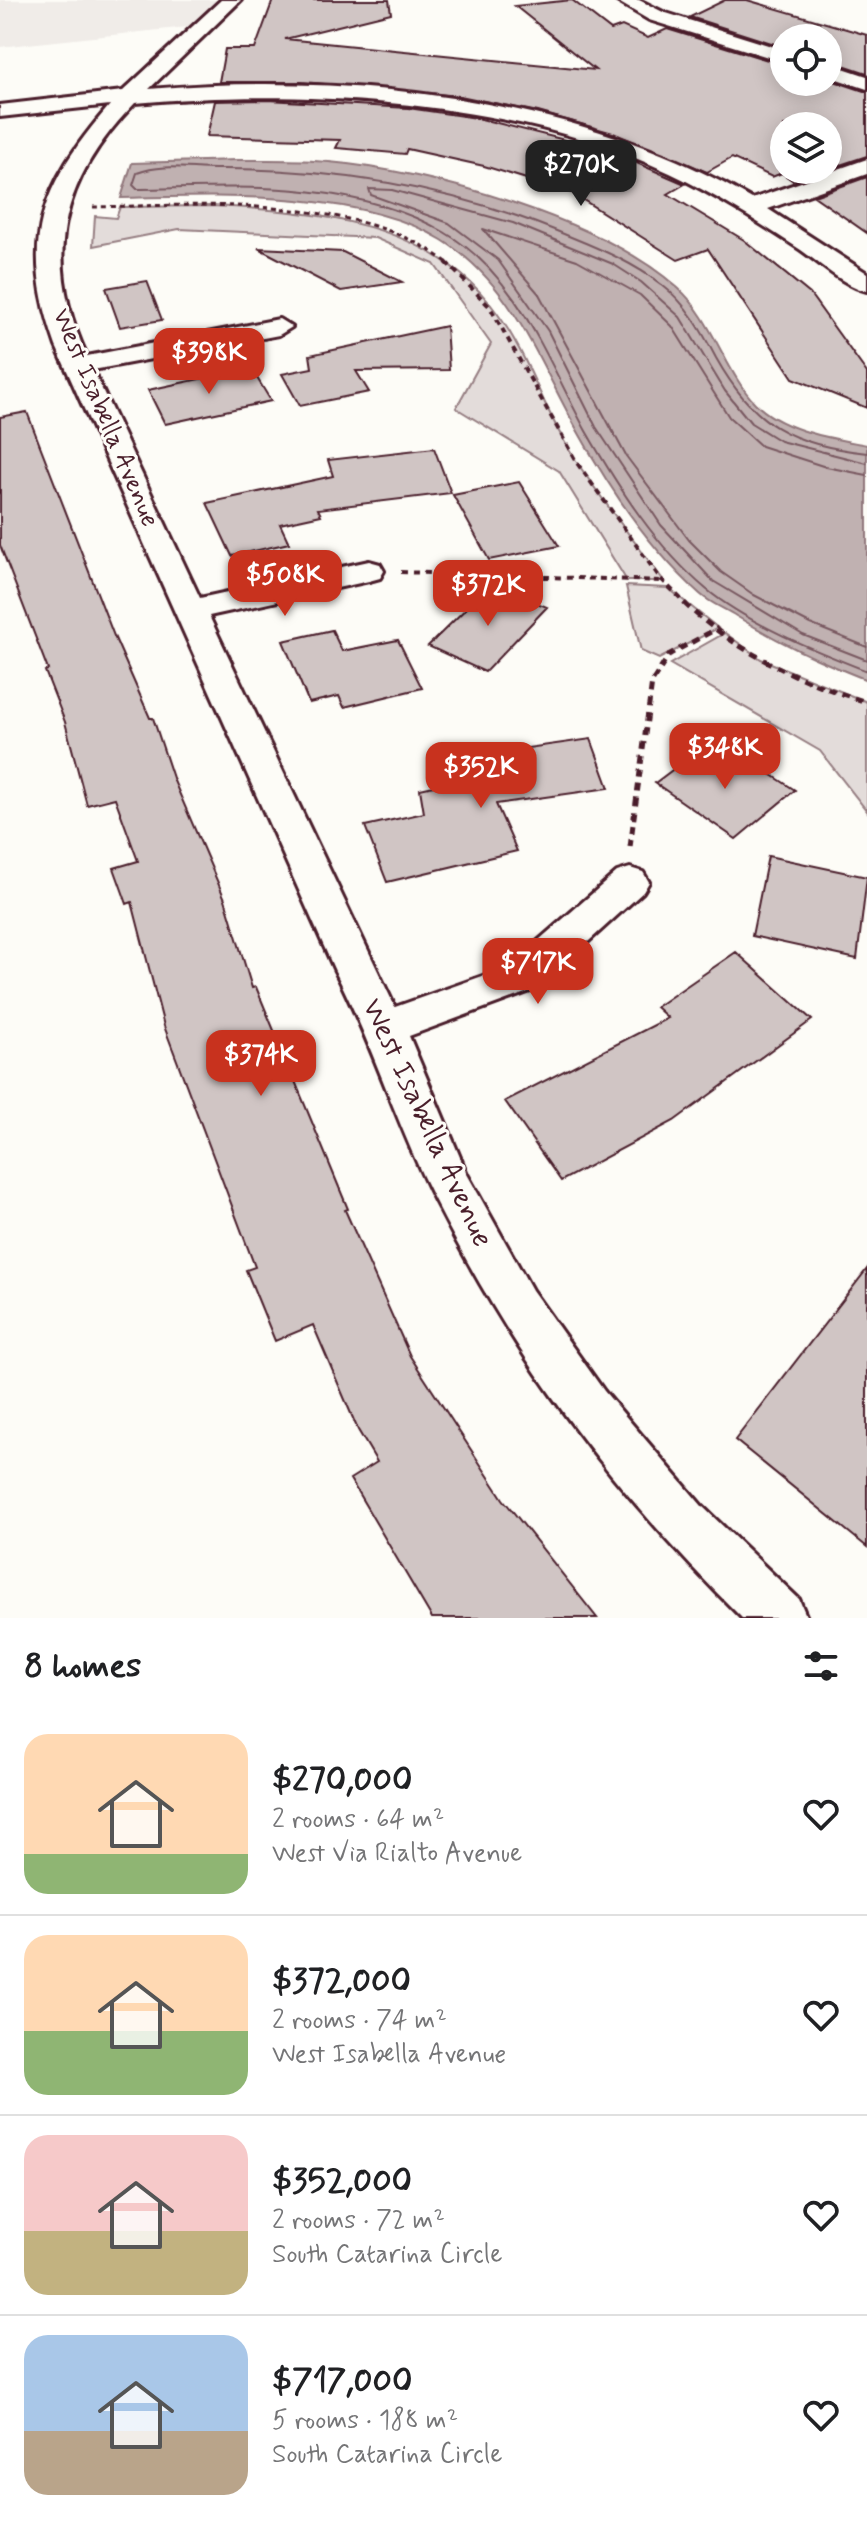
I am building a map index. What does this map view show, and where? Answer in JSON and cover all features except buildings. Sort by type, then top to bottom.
[{"type":"street","name":"West Isabella Avenue","points":[[232,0],[96,133],[77,159],[56,207],[50,232],[49,271],[54,305],[355,971],[385,1028],[449,1184],[516,1306],[587,1408],[684,1524],[780,1618]]},
{"type":"street","points":[[624,0],[656,16],[770,52]]},
{"type":"street","points":[[842,74],[867,83]]},
{"type":"street","points":[[0,111],[199,92],[313,92],[412,100],[538,122],[645,154],[753,206],[867,284]]},
{"type":"street","points":[[753,206],[867,166]]},
{"type":"street","points":[[79,365],[279,327]]},
{"type":"street","points":[[190,610],[369,571]]},
{"type":"street","points":[[385,1028],[522,978],[630,882]]},
{"type":"path","points":[[56,207],[212,206],[308,213],[369,226],[414,243],[439,257],[472,281],[498,314],[571,452],[664,581],[718,628],[761,659],[867,702]]},
{"type":"path","points":[[369,571],[664,581]]},
{"type":"path","points":[[630,882],[631,831],[652,682],[670,654],[718,628]]},
{"type":"shaded area","points":[[0,0],[232,0],[206,25],[0,47]]},
{"type":"shaded area","points":[[212,206],[291,212],[369,227],[405,240],[440,258],[470,282],[508,329],[571,453],[664,581],[627,581],[559,471],[456,408],[491,344],[434,264],[375,238],[179,229],[93,246],[95,216],[116,218],[120,207]]},
{"type":"shaded area","points":[[626,586],[668,588],[718,628],[659,659],[641,651]]},
{"type":"shaded area","points":[[725,633],[761,659],[867,702],[867,811],[820,751],[670,664]]},
{"type":"water","points":[[295,160],[370,167],[513,202],[605,240],[645,263],[678,288],[700,314],[745,391],[766,413],[808,432],[867,445],[867,680],[769,635],[708,600],[682,577],[649,540],[605,477],[507,303],[489,280],[442,240],[408,223],[329,204],[242,197],[121,198],[132,163]]}]
